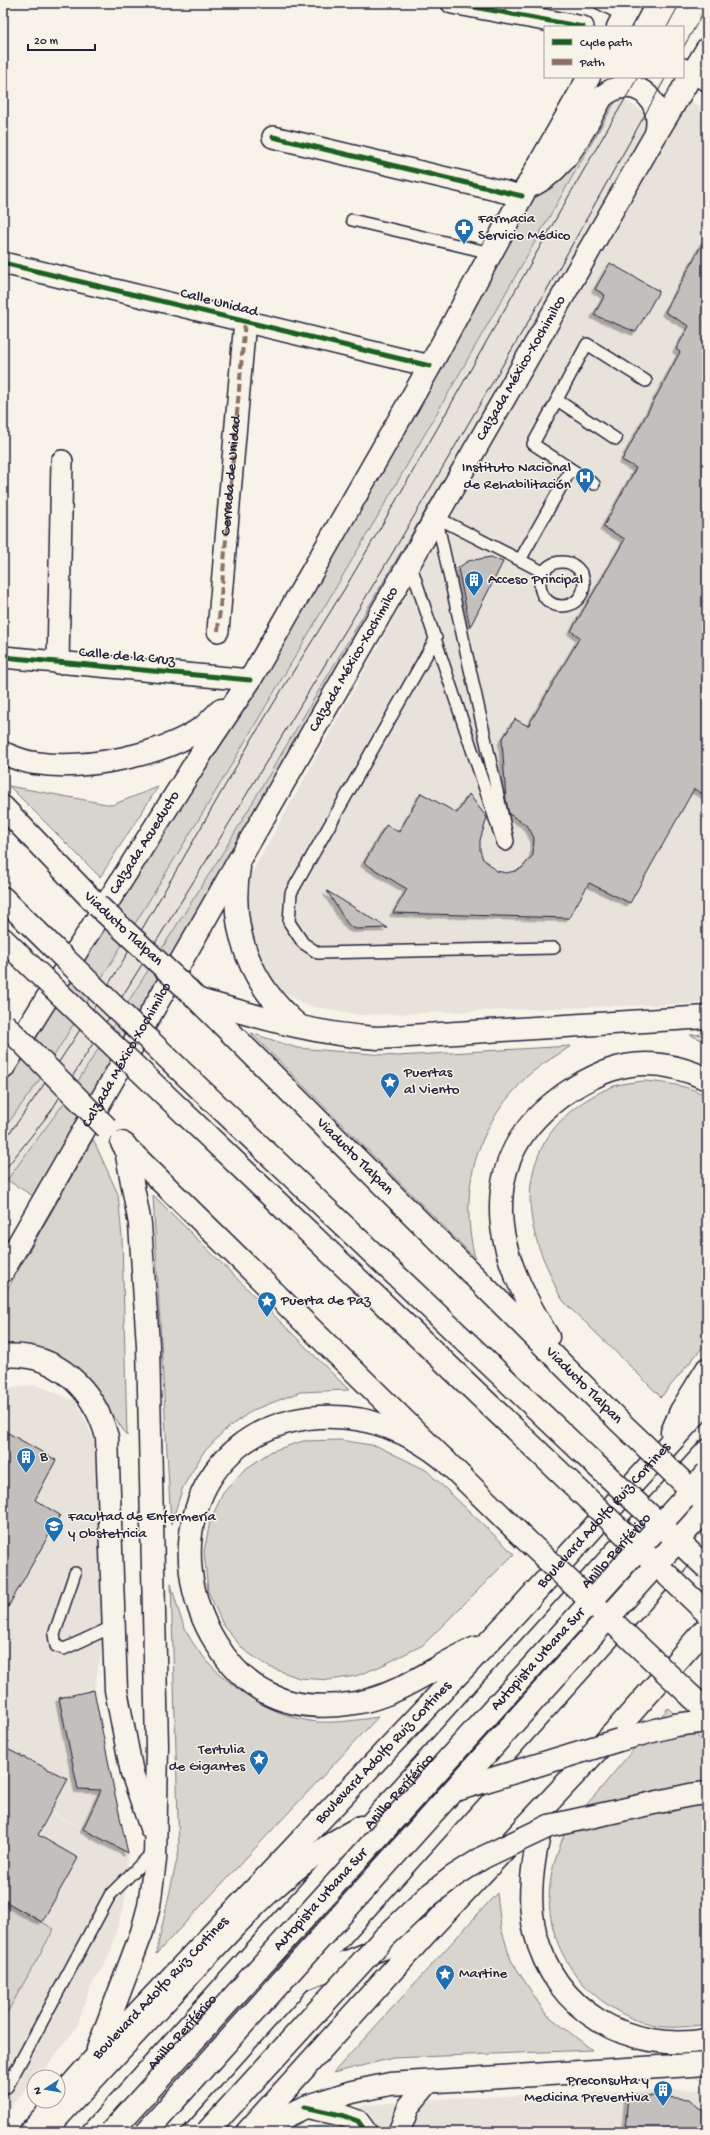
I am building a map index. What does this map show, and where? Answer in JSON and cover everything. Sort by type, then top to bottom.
[{"type":"main road","name":"Calzada México-Xochimilco","points":[[3,1270],[656,134],[694,74],[707,49]]},
{"type":"main road","points":[[3,753],[34,763],[58,765],[104,762],[134,756],[179,740],[203,727],[250,680],[430,366],[524,192],[588,78]]},
{"type":"main road","points":[[524,192],[547,177],[560,166],[602,97],[611,89],[632,87],[644,92],[653,100],[658,115],[656,134]]},
{"type":"main road","name":"Calzada Acueducto","points":[[3,1068],[208,743],[250,680]]},
{"type":"main road","name":"Viaducto Tlalpan","points":[[3,807],[96,905],[193,995],[572,1372],[619,1421],[707,1505]]},
{"type":"main road","points":[[240,858],[235,900],[242,942],[255,975],[271,999],[302,1028]]},
{"type":"main road","points":[[3,898],[178,1068],[586,1456],[707,1568]]},
{"type":"main road","points":[[3,939],[42,978],[707,1613]]},
{"type":"main road","points":[[193,995],[302,1028],[334,1034],[378,1038],[707,1017]]},
{"type":"main road","points":[[4,1024],[107,1128],[501,1516],[699,1704]]},
{"type":"main road","points":[[572,1372],[551,1343],[533,1311],[507,1248],[500,1212],[501,1193],[509,1159],[526,1130],[536,1117],[560,1097],[597,1074],[612,1068],[645,1064],[679,1068],[707,1079]]},
{"type":"main road","points":[[95,2058],[142,1932],[153,1880],[155,1845],[156,1738],[148,1345],[140,1224],[125,1145]]},
{"type":"main road","points":[[3,1356],[26,1357],[43,1361],[67,1374],[85,1390],[102,1420],[107,1437],[116,1690],[122,1732],[132,1773],[155,1845]]},
{"type":"main road","points":[[666,1450],[681,1411],[707,1369]]},
{"type":"main road","name":"Boulevard Adolfo Ruiz Cortines","points":[[66,2092],[95,2058],[486,1644],[666,1450],[707,1402]]},
{"type":"main road","points":[[445,1460],[408,1434],[386,1425],[364,1420],[322,1417],[301,1419],[268,1428],[252,1435],[223,1459],[202,1492],[195,1513],[191,1534],[192,1578],[196,1597],[210,1634],[233,1667],[248,1681],[265,1692],[283,1700],[301,1704],[338,1705],[373,1699],[404,1687],[444,1663],[486,1644]]},
{"type":"main road","name":"Anillo Periférico","points":[[93,2132],[707,1451]]},
{"type":"main road","name":"Autopista Urbana Sur","points":[[111,2132],[707,1473]]},
{"type":"main road","name":"Autopista Urbana Sur","points":[[146,2132],[707,1508]]},
{"type":"main road","points":[[164,2132],[707,1528]]},
{"type":"main road","points":[[247,2132],[429,1930],[618,1728],[707,1627]]},
{"type":"main road","points":[[44,2132],[248,1912],[280,1881],[324,1847],[368,1823],[475,1782],[647,1731],[707,1721]]},
{"type":"main road","points":[[207,2132],[386,1936],[428,1896],[454,1876],[484,1857],[549,1826],[690,1795],[707,1793]]},
{"type":"main road","points":[[548,1802],[534,1862],[532,1912],[535,1932],[541,1950],[559,1984],[584,2011],[615,2030],[632,2037],[667,2043],[687,2043],[707,2040]]},
{"type":"main road","points":[[301,1980],[429,1930]]},
{"type":"main road","points":[[254,2132],[305,2107],[352,2092],[390,2084],[707,2064]]},
{"type":"main road","name":"Boulevard Adolfo Ruiz Cortines","points":[[30,2132],[51,2109]]},
{"type":"street","points":[[452,3],[578,26]]},
{"type":"street","points":[[273,137],[524,192]]},
{"type":"street","name":"Calle Unidad","points":[[3,262],[430,366]]},
{"type":"street","name":"Cerrada de Unidad","points":[[218,630],[245,321]]},
{"type":"street","points":[[58,663],[62,461]]},
{"type":"street","name":"Calle de la Cruz","points":[[3,657],[250,680]]},
{"type":"street","points":[[399,2132],[409,2106],[430,2081]]},
{"type":"street","points":[[305,2107],[342,2115],[358,2121],[366,2132]]},
{"type":"lane","points":[[599,3],[624,15]]},
{"type":"lane","points":[[352,220],[491,253]]},
{"type":"lane","points":[[594,484],[533,444],[587,344],[646,381]]},
{"type":"lane","points":[[557,400],[616,439]]},
{"type":"lane","points":[[520,560],[571,469]]},
{"type":"lane","points":[[436,517],[543,572]]},
{"type":"lane","points":[[410,562],[503,843],[506,845],[508,841],[436,517]]},
{"type":"lane","points":[[562,561],[576,566],[584,580],[581,595],[571,604],[565,606],[551,603],[542,593],[540,586],[543,572],[554,563],[562,561]]},
{"type":"lane","points":[[436,638],[291,893],[289,922],[303,943],[318,953],[554,948]]},
{"type":"lane","points":[[75,1573],[54,1635],[56,1646],[64,1649],[114,1626]]},
{"type":"lane","points":[[7,2087],[110,1895],[155,1845]]},
{"type":"shaded area","points":[[702,3],[707,3],[706,21],[698,16],[702,10],[700,8]]},
{"type":"shaded area","points":[[622,90],[379,514],[210,801],[38,1082],[3,1130],[3,1079],[23,1052],[528,195],[607,101]]},
{"type":"shaded area","points":[[618,97],[652,116],[549,301],[225,849],[64,1103],[3,1185],[3,1130],[38,1082],[210,801],[379,514]]},
{"type":"shaded area","name":"Instituto Nacional de Rehabilitación","points":[[683,98],[707,109],[707,1003],[361,1015],[305,1005],[278,988],[255,956],[247,918],[249,878]]},
{"type":"shaded area","points":[[488,405],[367,622],[38,1199],[7,1180],[64,1103],[225,849]]},
{"type":"shaded area","points":[[9,786],[112,805],[158,787],[100,877]]},
{"type":"shaded area","points":[[251,1033],[297,1048],[397,1056],[571,1046],[526,1077],[498,1111],[487,1130],[473,1171],[470,1192],[469,1214],[475,1258]]},
{"type":"shaded area","points":[[707,1034],[707,1042],[690,1035]]},
{"type":"shaded area","points":[[644,1081],[684,1087],[707,1096],[707,1342],[661,1397],[562,1299],[554,1284],[537,1240],[531,1212],[531,1186],[536,1161],[548,1138],[564,1117],[586,1100],[614,1086]]},
{"type":"shaded area","points":[[93,1139],[118,1194],[122,1238],[127,1436],[94,1386],[59,1354],[11,1349],[3,1350],[3,1297]]},
{"type":"shaded area","points":[[153,1195],[349,1390],[300,1392],[253,1410],[226,1429],[203,1453],[183,1487],[171,1524]]},
{"type":"shaded area","name":"Facultad de Enfermería y Obstetricia","points":[[36,1385],[76,1401],[105,1463],[107,1622],[94,1690],[128,1853],[125,1899],[110,1954],[89,1990],[77,2027],[44,2069],[26,2069],[26,2089],[3,2115],[3,1789],[104,1840],[3,1787],[3,1388]]},
{"type":"shaded area","points":[[340,1440],[377,1446],[426,1470],[514,1554],[423,1645],[381,1666],[356,1676],[330,1680],[299,1678],[269,1667],[244,1650],[224,1627],[208,1591],[204,1552],[210,1521],[223,1493],[244,1470],[272,1451],[303,1441]]},
{"type":"shaded area","points":[[171,1584],[183,1624],[190,1639],[206,1660],[219,1673],[249,1696],[283,1714],[318,1722],[340,1722],[378,1717],[156,1954],[179,1850]]},
{"type":"shaded area","points":[[668,1708],[707,1745],[707,2024],[659,2027],[644,2023],[618,2012],[596,1996],[578,1977],[564,1956],[554,1931],[550,1906],[551,1879],[561,1842],[565,1834],[578,1814]]},
{"type":"shaded area","points":[[497,1893],[501,1928],[511,1960],[545,2013],[592,2050],[393,2058],[333,2073]]},
{"type":"shaded area","points":[[3,1900],[54,1929],[3,2020]]},
{"type":"shaded area","points":[[707,2089],[707,2132],[299,2132],[366,2105],[447,2098]]},
{"type":"building","points":[[707,235],[707,796],[694,789],[630,903],[589,883],[569,918],[393,913],[407,889],[364,863],[386,825],[399,832],[421,793],[457,813],[469,794],[487,818],[480,840],[480,850],[483,859],[497,871],[506,873],[522,868],[533,855],[534,838],[530,830],[525,824],[509,814],[506,800],[502,740],[515,719],[528,726],[580,637],[571,631],[625,539],[603,527],[636,468],[622,460],[680,352],[676,349],[689,326],[665,312]]},
{"type":"building","points":[[610,263],[659,291],[636,332],[594,315],[605,295],[595,289]]},
{"type":"building","name":"Acceso Principal","points":[[491,557],[503,562],[470,627],[458,568],[468,561]]},
{"type":"building","points":[[327,891],[388,928],[356,929],[351,927]]},
{"type":"building","points":[[3,1430],[56,1460],[35,1500],[60,1515],[3,1616]]},
{"type":"building","points":[[94,1690],[128,1853],[83,1829],[101,1790],[78,1789],[59,1698]]},
{"type":"building","points":[[3,1747],[68,1779],[38,1835],[78,1858],[42,1922],[3,1900]]},
{"type":"building","name":"Preconsulta y Medicina Preventiva","points":[[628,2094],[689,2099],[707,2115],[707,2132],[625,2132]]},
{"type":"tram line","points":[[668,26],[680,3]]},
{"type":"tram line","points":[[684,46],[707,6]]},
{"type":"tram line","points":[[3,1142],[70,1045],[133,944],[252,739],[360,563],[571,191],[637,78]]},
{"type":"tram line","points":[[3,1172],[51,1111],[213,850],[393,552],[545,293],[665,78]]},
{"type":"marked path","points":[[218,631],[245,321]]},
{"type":"cycle path","points":[[452,3],[578,26]]},
{"type":"cycle path","points":[[273,137],[522,196]]},
{"type":"cycle path","points":[[3,263],[430,366]]},
{"type":"cycle path","points":[[3,657],[250,680]]},
{"type":"cycle path","points":[[305,2107],[341,2115],[358,2121],[366,2132]]},
{"type":"place","name":"Farmacia Servicio Médico","points":[[464,245]]},
{"type":"place","name":"Instituto Nacional de Rehabilitación","points":[[585,494]]},
{"type":"place","name":"Acceso Principal","points":[[474,597]]},
{"type":"place","name":"Puertas al Viento","points":[[390,1099]]},
{"type":"place","name":"Puerta de Paz","points":[[267,1318]]},
{"type":"place","name":"B","points":[[26,1474]]},
{"type":"place","name":"Facultad de Enfermería y Obstetricia","points":[[54,1543]]},
{"type":"place","name":"Tertulia de Gigantes","points":[[259,1776]]},
{"type":"place","name":"Martine","points":[[445,1991]]},
{"type":"place","name":"Preconsulta y Medicina Preventiva","points":[[663,2107]]}]
